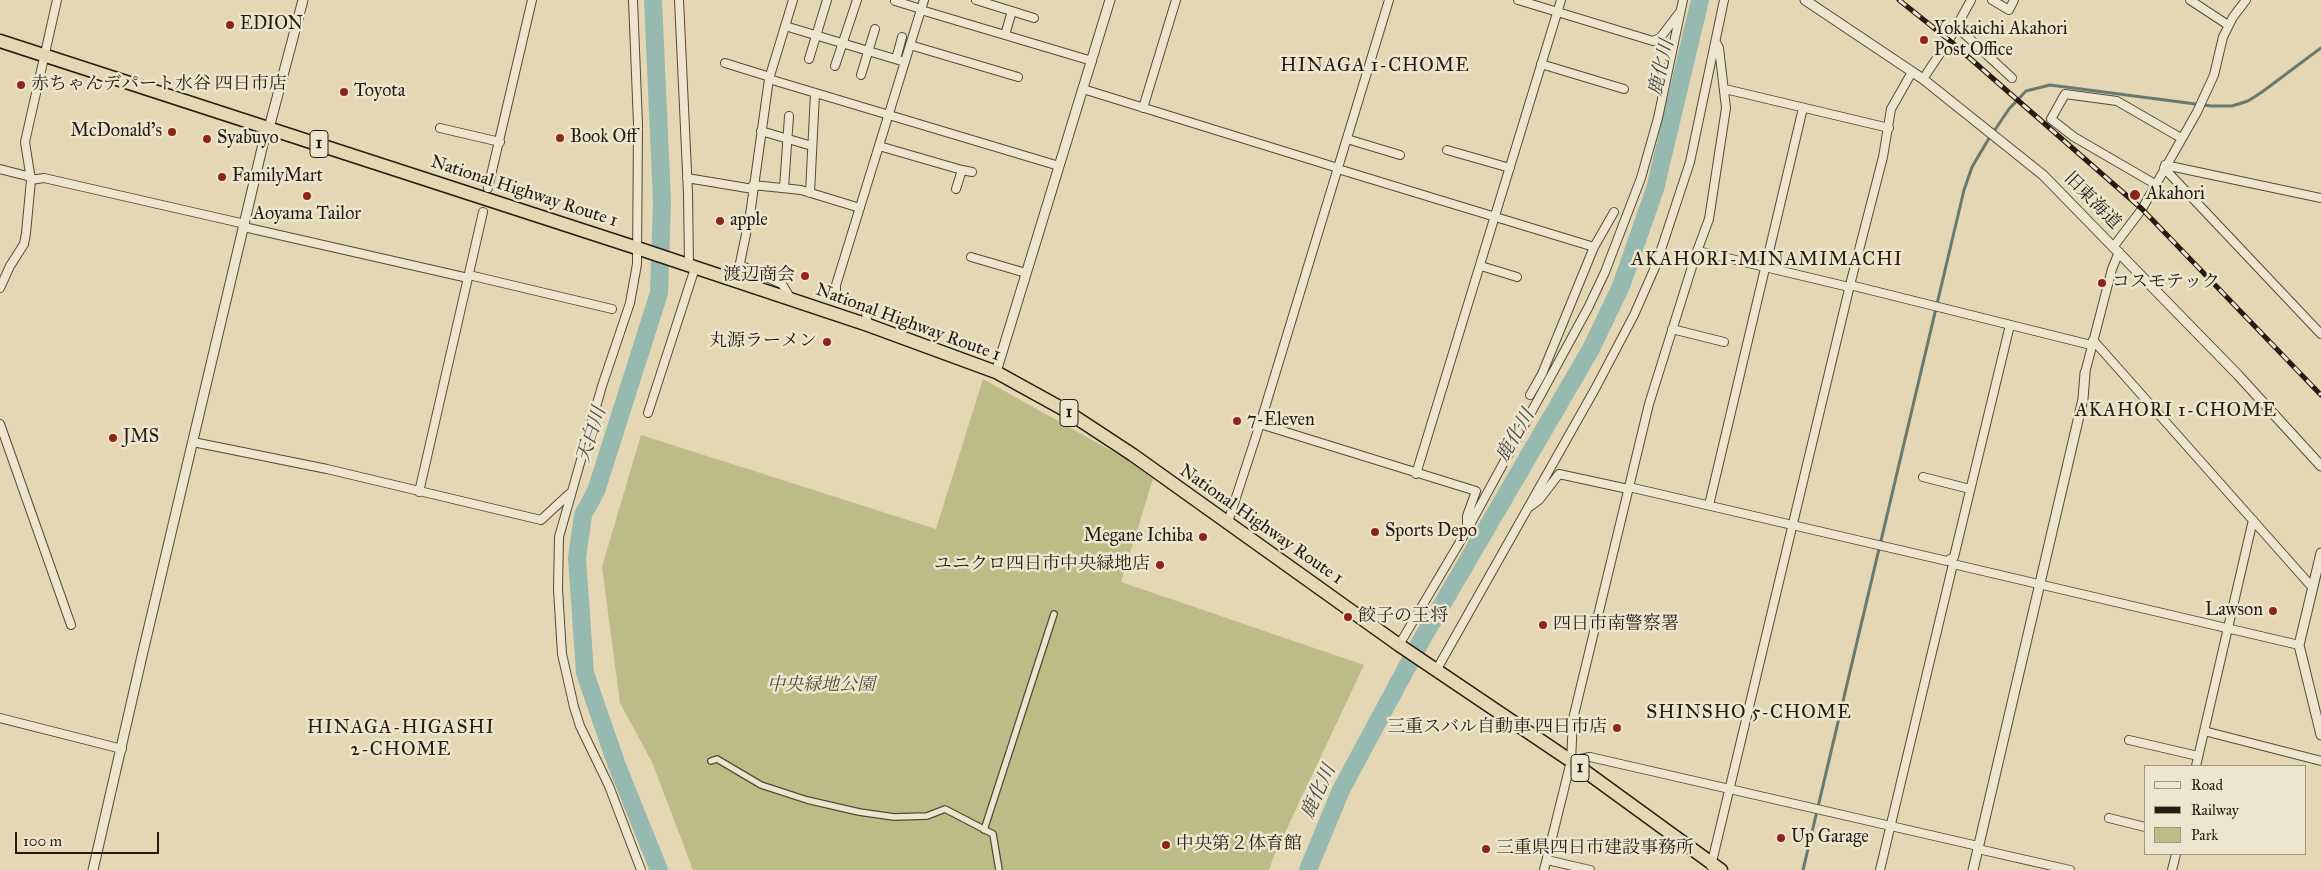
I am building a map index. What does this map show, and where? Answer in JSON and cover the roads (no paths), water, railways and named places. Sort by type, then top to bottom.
[{"type":"highway","name":"National Highway Route 1","points":[[0,42],[270,128],[791,299],[996,372],[1063,409],[1097,431],[1401,646],[1570,761],[1715,868]]},
{"type":"street","points":[[0,288],[10,266],[24,244],[30,211],[31,178],[25,142],[57,0]]},
{"type":"street","points":[[93,870],[263,144],[270,128],[303,0]]},
{"type":"street","points":[[488,188],[532,0]]},
{"type":"street","points":[[633,0],[638,124],[637,264],[630,303],[602,386],[559,537],[559,620],[565,676],[580,726],[609,786],[641,870]]},
{"type":"street","points":[[648,413],[692,267],[679,0]]},
{"type":"street","points":[[791,299],[782,284],[742,266],[740,263],[770,78],[793,0]]},
{"type":"street","points":[[809,59],[827,0]]},
{"type":"street","points":[[835,66],[857,0]]},
{"type":"street","points":[[868,325],[865,308],[843,299],[836,291],[924,0]]},
{"type":"street","points":[[976,0],[1034,18]]},
{"type":"street","points":[[996,372],[1110,0]]},
{"type":"street","points":[[1143,108],[1176,0]]},
{"type":"street","points":[[1228,522],[1260,424],[1389,0]]},
{"type":"street","points":[[1518,0],[1653,41],[1660,38],[1681,11]]},
{"type":"street","points":[[1416,474],[1561,0]]},
{"type":"street","points":[[1401,646],[1467,530],[1588,308],[1605,272],[1641,178],[1658,118],[1683,0]]},
{"type":"street","points":[[1437,669],[1621,340],[1656,265],[1690,162],[1724,0]]},
{"type":"street","name":"旧東海道","points":[[1805,0],[1923,79],[2044,175],[2238,375],[2321,466]]},
{"type":"street","points":[[1923,79],[1957,27],[1971,0]]},
{"type":"street","points":[[1992,0],[2009,10],[2014,0]]},
{"type":"street","points":[[2190,0],[2202,3],[2228,25]]},
{"type":"street","points":[[1972,870],[2083,399],[2085,373],[2092,342],[2116,249],[2136,219],[2198,109],[2214,75],[2223,37],[2228,25],[2246,0]]},
{"type":"street","points":[[895,1],[1092,61]]},
{"type":"street","points":[[1005,35],[1012,11]]},
{"type":"street","points":[[785,26],[905,62]]},
{"type":"street","points":[[1957,27],[2012,78]]},
{"type":"street","points":[[861,75],[875,29]]},
{"type":"street","points":[[896,59],[902,37]]},
{"type":"street","points":[[1544,870],[1570,761],[1573,719],[1649,404],[1709,219],[1726,108],[1725,89],[1716,42]]},
{"type":"street","points":[[910,45],[1018,77]]},
{"type":"street","points":[[725,63],[888,116],[1060,166]]},
{"type":"street","points":[[1541,64],[1624,89]]},
{"type":"street","points":[[1715,868],[1730,789],[1849,286],[1889,128],[1891,109],[1912,72]]},
{"type":"street","points":[[1083,89],[1594,247]]},
{"type":"street","points":[[1725,89],[1889,128]]},
{"type":"street","points":[[810,193],[815,93]]},
{"type":"street","points":[[2155,184],[2074,137],[2051,119],[2064,94],[2117,101],[2181,138]]},
{"type":"street","points":[[1708,505],[1803,108]]},
{"type":"street","points":[[784,188],[789,116]]},
{"type":"street","points":[[440,128],[500,142]]},
{"type":"street","points":[[761,131],[812,146]]},
{"type":"street","points":[[1347,139],[1400,155]]},
{"type":"street","points":[[879,146],[972,172]]},
{"type":"street","points":[[1448,150],[1510,168]]},
{"type":"street","points":[[2164,167],[2321,198]]},
{"type":"street","points":[[2164,167],[2321,334]]},
{"type":"street","points":[[0,169],[31,178],[44,178],[244,226],[612,309]]},
{"type":"street","points":[[956,189],[962,170]]},
{"type":"street","points":[[687,178],[753,187],[784,188],[810,193],[860,208]]},
{"type":"street","points":[[419,492],[483,212]]},
{"type":"street","points":[[1530,395],[1542,374],[1594,247],[1614,212]]},
{"type":"street","points":[[1698,251],[2010,325],[2092,342],[2312,587]]},
{"type":"street","points":[[971,257],[1026,273]]},
{"type":"street","points":[[1481,266],[1517,277]]},
{"type":"street","points":[[1880,870],[1951,561],[1954,557],[2010,325]]},
{"type":"street","points":[[1672,330],[1724,342]]},
{"type":"street","points":[[0,424],[71,625]]},
{"type":"street","points":[[1260,424],[1416,474],[1476,491],[1467,516],[1467,530]]},
{"type":"street","points":[[192,442],[327,469],[541,520],[571,492]]},
{"type":"street","points":[[1527,508],[1539,500],[1559,474],[1708,505],[1951,561],[2299,645]]},
{"type":"street","points":[[1922,477],[1970,489]]},
{"type":"street","points":[[2196,765],[2253,520]]},
{"type":"street","points":[[2321,553],[2299,645],[2321,736]]},
{"type":"street","points":[[984,830],[1054,614]]},
{"type":"street","points":[[0,718],[122,749]]},
{"type":"street","points":[[2204,731],[2321,761]]},
{"type":"street","points":[[2129,740],[2198,756]]},
{"type":"street","points":[[1570,761],[1590,756],[2070,870]]},
{"type":"street","points":[[711,761],[717,759],[760,785],[807,800],[859,812],[894,817],[927,816],[945,810],[993,834],[999,870]]},
{"type":"street","points":[[2109,818],[2144,827]]},
{"type":"street","points":[[2172,870],[2176,855]]},
{"type":"street","points":[[1547,860],[1590,870]]},
{"type":"waterway","name":"天白川","points":[[653,0],[662,201],[659,293],[596,491],[583,515],[577,558],[585,673],[616,763],[659,870]]},
{"type":"waterway","name":"鹿化川","points":[[1308,870],[1341,790],[1422,639],[1591,349],[1621,286],[1655,189],[1700,0]]},
{"type":"waterway","points":[[1803,870],[1964,190],[1972,167],[1988,140],[2009,109],[2026,91],[2050,85],[2211,106],[2232,106],[2248,101],[2262,92],[2321,48]]},
{"type":"railway","points":[[1899,0],[1949,40],[2142,209],[2321,395]]},
{"type":"place","name":"EDION","points":[[230,25]]},
{"type":"place","name":"Yokkaichi Akahori Post Office","points":[[1924,40]]},
{"type":"place","name":"赤ちゃんデパート水谷 四日市店","points":[[21,85]]},
{"type":"place","name":"Toyota","points":[[344,92]]},
{"type":"place","name":"McDonald's","points":[[172,132]]},
{"type":"place","name":"Book Off","points":[[560,138]]},
{"type":"place","name":"Syabuyo","points":[[207,139]]},
{"type":"place","name":"FamilyMart","points":[[222,177]]},
{"type":"place","name":"Akahori","points":[[2135,195]]},
{"type":"place","name":"Aoyama Tailor","points":[[307,196]]},
{"type":"place","name":"apple","points":[[720,221]]},
{"type":"place","name":"渡辺商会","points":[[805,276]]},
{"type":"place","name":"コスモテック","points":[[2102,283]]},
{"type":"place","name":"丸源ラーメン","points":[[827,342]]},
{"type":"place","name":"7-Eleven","points":[[1237,421]]},
{"type":"place","name":"JMS","points":[[113,438]]},
{"type":"place","name":"Sports Depo","points":[[1375,532]]},
{"type":"place","name":"Megane Ichiba","points":[[1203,537]]},
{"type":"place","name":"ユニクロ四日市中央緑地店","points":[[1160,565]]},
{"type":"place","name":"Lawson","points":[[2273,611]]},
{"type":"place","name":"餃子の王将","points":[[1348,617]]},
{"type":"place","name":"四日市南警察署","points":[[1543,625]]},
{"type":"place","name":"三重スバル自動車 四日市店","points":[[1617,728]]},
{"type":"place","name":"Up Garage","points":[[1781,838]]},
{"type":"place","name":"中央第２体育館","points":[[1166,845]]},
{"type":"place","name":"三重県四日市建設事務所","points":[[1486,849]]},
{"type":"district","name":"HINAGA 1-CHOME","points":[[1375,66]]},
{"type":"district","name":"AKAHORI-MINAMIMACHI","points":[[1767,260]]},
{"type":"district","name":"AKAHORI 1-CHOME","points":[[2176,411]]},
{"type":"district","name":"SHINSHO 5-CHOME","points":[[1749,713]]},
{"type":"district","name":"HINAGA-HIGASHI 2-CHOME","points":[[401,739]]},
{"type":"park label","name":"中央緑地公園","points":[[821,686]]}]
